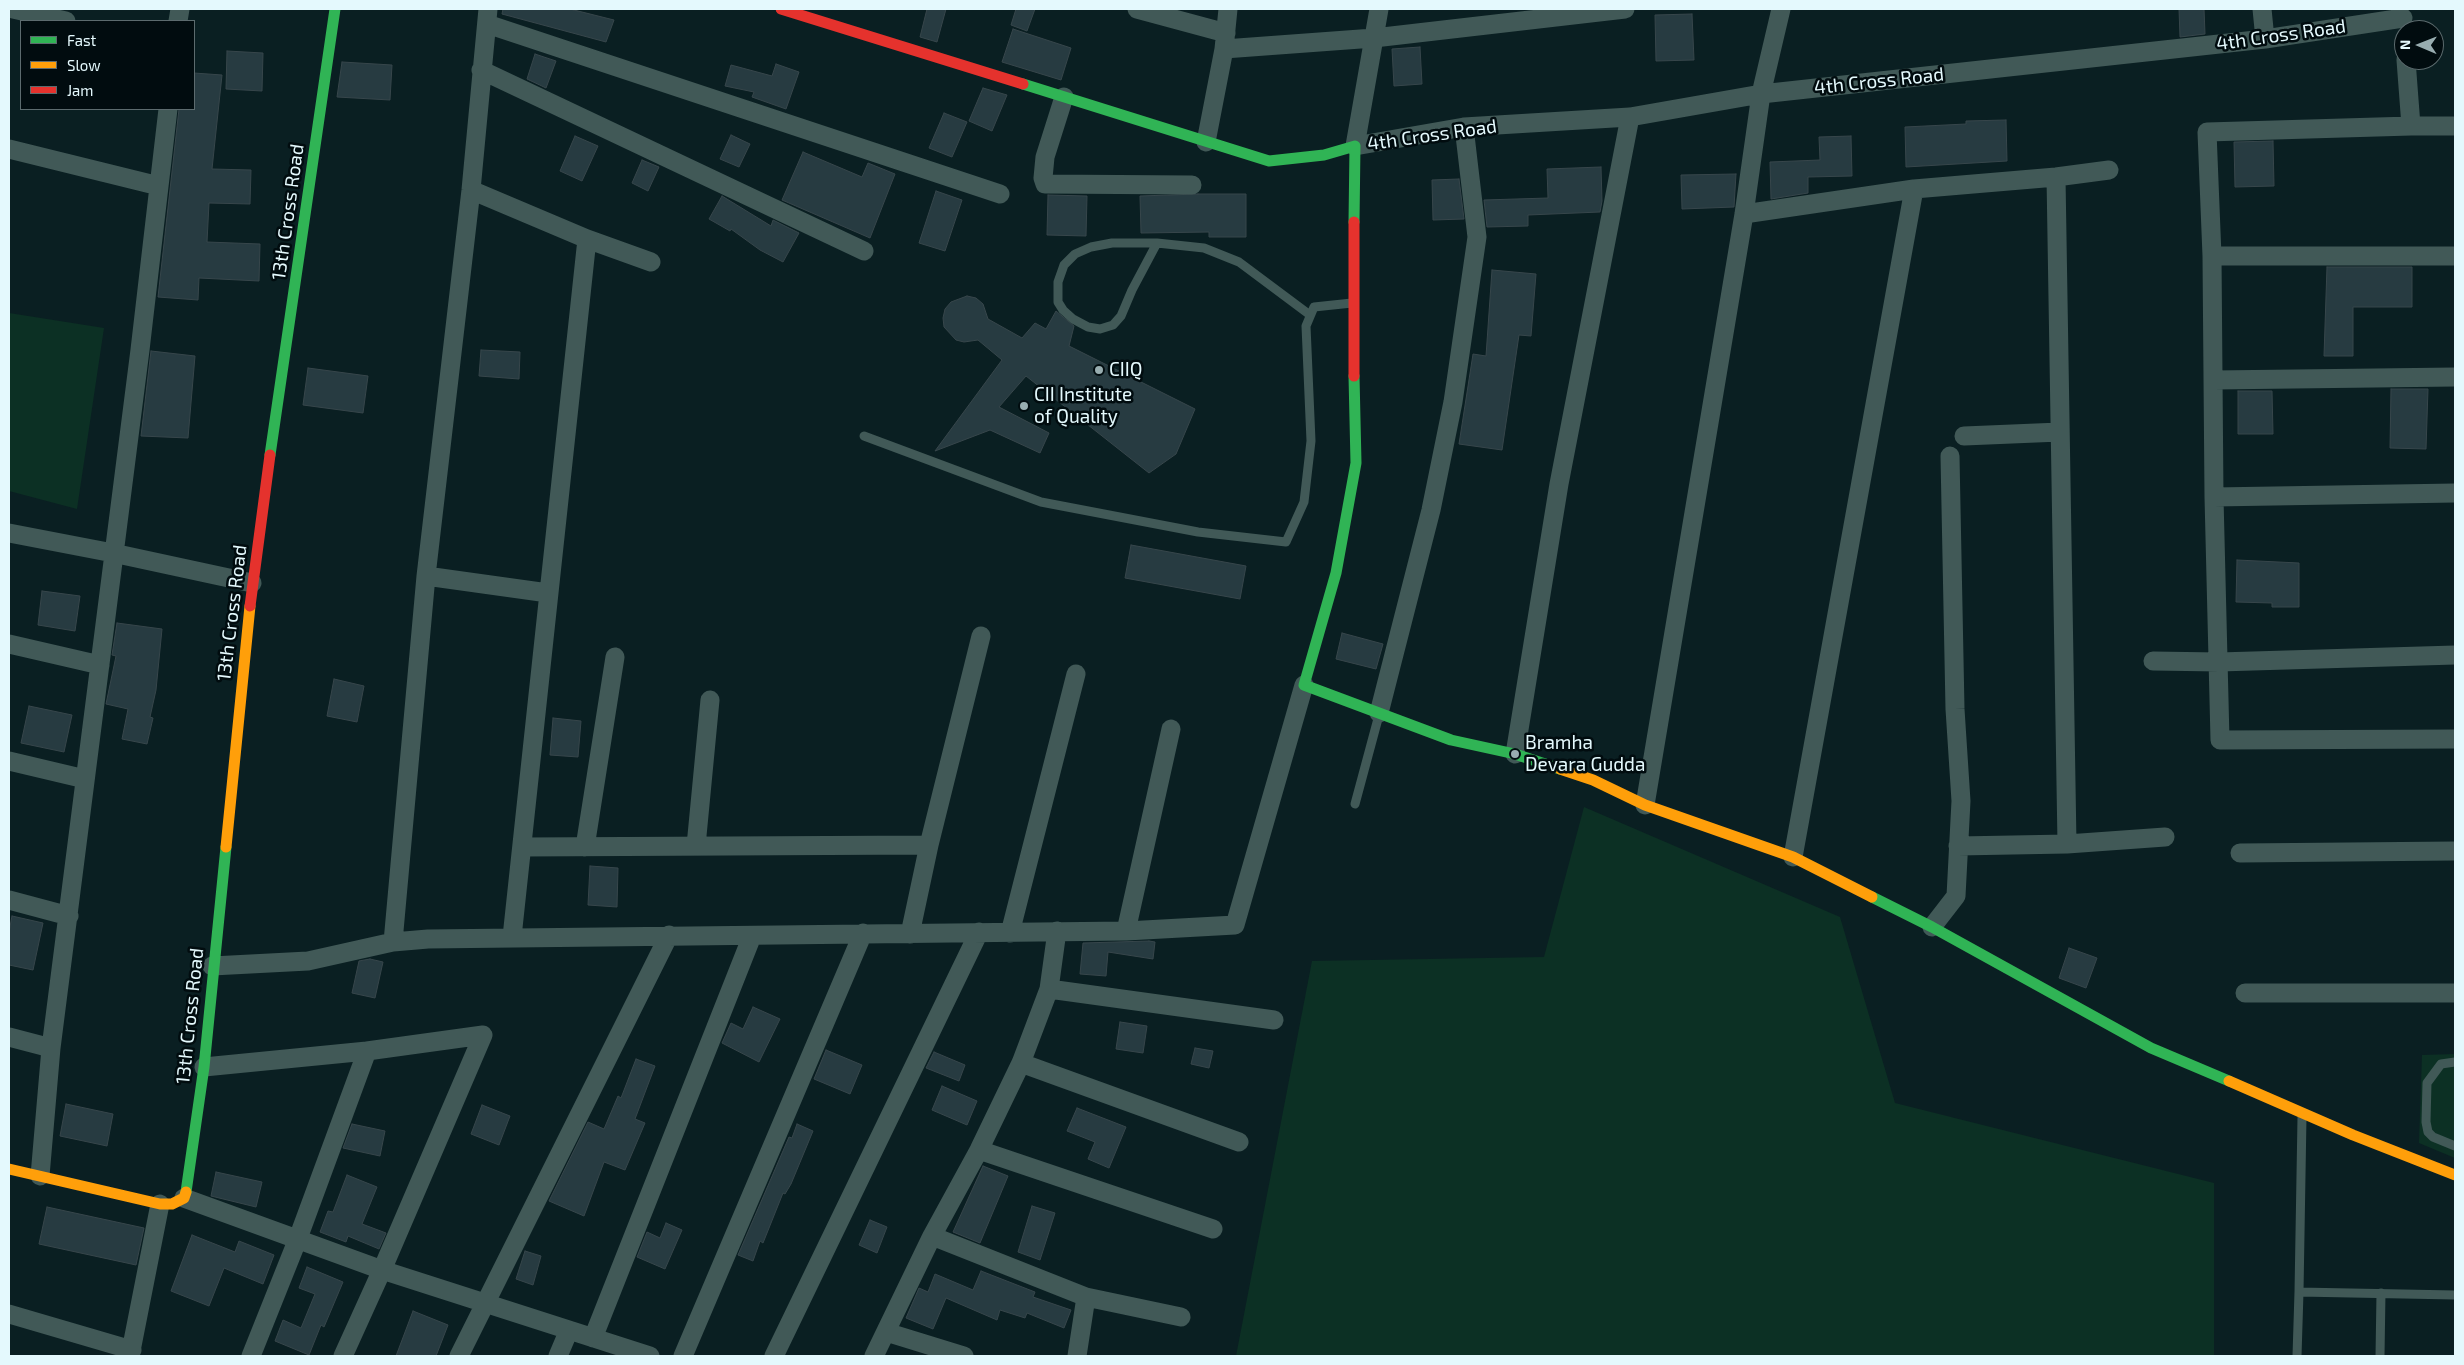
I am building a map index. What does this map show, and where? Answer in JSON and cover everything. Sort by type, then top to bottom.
[{"type":"street","points":[[13,9],[62,20]]},
{"type":"street","name":"13th Cross Road","points":[[184,1198],[189,1184],[204,1067],[212,966],[252,583],[335,9]]},
{"type":"street","points":[[781,9],[1269,161],[1324,155],[1356,146]]},
{"type":"street","points":[[1137,9],[1225,41],[1374,38],[1625,9]]},
{"type":"street","points":[[1206,142],[1225,41],[1228,9]]},
{"type":"street","points":[[212,966],[308,961],[393,942],[428,939],[512,936],[752,936],[863,933],[1126,931],[1235,925],[1336,573],[1356,463],[1354,303],[1356,146],[1379,9]]},
{"type":"street","points":[[1645,804],[1744,214],[1761,94],[1781,9]]},
{"type":"street","points":[[2262,9],[2265,39]]},
{"type":"street","points":[[393,942],[426,576],[471,190],[481,70],[488,16],[1000,194]]},
{"type":"street","name":"4th Cross Road","points":[[1356,146],[1464,127],[1630,117],[1761,94],[2265,39],[2394,21]]},
{"type":"street","points":[[481,70],[864,251]]},
{"type":"street","points":[[2407,70],[2411,126]]},
{"type":"street","points":[[1064,97],[1045,157],[1043,178],[1045,184],[1192,185]]},
{"type":"street","points":[[40,1176],[51,1048],[69,916],[168,110]]},
{"type":"street","points":[[1515,754],[1559,484],[1630,117]]},
{"type":"street","points":[[2455,126],[2207,132],[2212,256],[2214,497],[2220,740],[2455,739]]},
{"type":"street","points":[[1379,713],[1431,510],[1453,402],[1477,237],[1464,127]]},
{"type":"street","points":[[9,149],[159,186]]},
{"type":"street","points":[[1744,214],[1914,189],[2056,178],[2109,170]]},
{"type":"street","points":[[2056,178],[2067,844]]},
{"type":"street","points":[[1793,857],[1914,189]]},
{"type":"street","points":[[471,190],[587,239],[651,262]]},
{"type":"street","points":[[512,936],[587,239]]},
{"type":"street","points":[[2212,256],[2455,256]]},
{"type":"street","points":[[2214,380],[2455,377]]},
{"type":"street","points":[[1964,436],[2060,432]]},
{"type":"street","points":[[1932,927],[1956,896],[1961,801],[1956,709],[1950,456]]},
{"type":"street","points":[[2214,497],[2455,493]]},
{"type":"street","points":[[9,533],[252,583]]},
{"type":"street","points":[[426,576],[548,593]]},
{"type":"street","points":[[910,934],[929,845],[981,636]]},
{"type":"street","points":[[9,644],[100,665]]},
{"type":"street","points":[[2152,661],[2219,662],[2455,655]]},
{"type":"street","points":[[585,847],[616,657]]},
{"type":"street","points":[[1010,932],[1076,674]]},
{"type":"street","points":[[1304,685],[1451,740],[1515,754],[1592,780],[1645,804],[1793,857],[1932,927],[2151,1048],[2302,1113],[2455,1175]]},
{"type":"street","points":[[696,846],[710,700]]},
{"type":"street","points":[[1126,931],[1171,729]]},
{"type":"street","points":[[9,761],[85,779]]},
{"type":"street","points":[[1958,846],[2067,844],[2165,836]]},
{"type":"street","points":[[523,847],[929,845]]},
{"type":"street","points":[[2240,852],[2455,851]]},
{"type":"street","points":[[9,900],[69,916]]},
{"type":"street","points":[[874,1356],[932,1236],[979,1150],[1021,1063],[1050,989],[1057,931]]},
{"type":"street","points":[[774,1356],[979,932]]},
{"type":"street","points":[[683,1356],[863,933]]},
{"type":"street","points":[[459,1356],[669,936]]},
{"type":"street","points":[[594,1338],[752,936]]},
{"type":"street","points":[[1050,989],[1274,1020]]},
{"type":"street","points":[[2245,993],[2455,993]]},
{"type":"street","points":[[204,1067],[367,1051],[484,1035],[343,1356]]},
{"type":"street","points":[[9,1037],[51,1048]]},
{"type":"street","points":[[251,1356],[297,1241],[367,1051]]},
{"type":"street","points":[[1021,1063],[1239,1142]]},
{"type":"street","points":[[979,1150],[1213,1229]]},
{"type":"street","points":[[9,1169],[160,1204],[172,1204],[184,1198],[297,1241],[382,1270],[650,1356]]},
{"type":"street","points":[[9,1314],[131,1353],[160,1204]]},
{"type":"street","points":[[932,1236],[1086,1298],[1181,1317]]},
{"type":"street","points":[[1077,1356],[1086,1298]]},
{"type":"street","points":[[558,1356],[569,1330]]},
{"type":"street","points":[[886,1332],[964,1356]]},
{"type":"lane","points":[[1157,243],[1132,290],[1121,316],[1113,325],[1100,329],[1088,327],[1073,319],[1063,310],[1058,302],[1058,282],[1064,265],[1075,254],[1091,247],[1112,243],[1157,243],[1204,248],[1239,262],[1310,315]]},
{"type":"lane","points":[[864,436],[1041,502],[1198,532],[1286,542],[1304,502],[1311,441],[1306,326],[1314,307],[1354,303]]},
{"type":"lane","points":[[1355,804],[1379,713]]},
{"type":"lane","points":[[2455,1062],[2441,1064],[2427,1083],[2426,1122],[2428,1132],[2433,1138],[2455,1146]]},
{"type":"lane","points":[[2297,1356],[2302,1113]]},
{"type":"lane","points":[[2299,1292],[2455,1295]]},
{"type":"lane","points":[[2380,1356],[2381,1294]]},
{"type":"green space","points":[[9,313],[104,328],[77,509],[9,491]]},
{"type":"green space","points":[[1584,807],[1840,917],[1895,1103],[2214,1183],[2214,1356],[1236,1356],[1312,961],[1544,957]]},
{"type":"green space","points":[[2455,1054],[2455,1158],[2419,1143],[2422,1055]]},
{"type":"building","points":[[503,9],[570,9],[614,20],[606,42],[502,14]]},
{"type":"building","points":[[927,9],[946,9],[937,42],[920,37]]},
{"type":"building","points":[[1016,9],[1035,9],[1027,31],[1011,25]]},
{"type":"building","points":[[2179,9],[2204,9],[2205,34],[2180,37]]},
{"type":"building","points":[[1692,14],[1694,60],[1656,61],[1655,15]]},
{"type":"building","points":[[1013,29],[1071,48],[1061,80],[1002,62]]},
{"type":"building","points":[[1420,47],[1422,84],[1394,86],[1392,49]]},
{"type":"building","points":[[227,51],[263,53],[262,91],[226,89]]},
{"type":"building","points":[[535,54],[556,61],[546,88],[527,79]]},
{"type":"building","points":[[342,62],[392,65],[390,100],[337,97]]},
{"type":"building","points":[[776,64],[799,72],[786,109],[752,97],[754,92],[725,86],[731,65],[772,76]]},
{"type":"building","points":[[195,73],[222,75],[212,169],[251,170],[250,204],[209,203],[207,242],[260,244],[259,281],[199,278],[198,300],[158,297],[179,110],[195,110]]},
{"type":"building","points":[[983,88],[1007,95],[992,131],[969,121]]},
{"type":"building","points":[[944,113],[967,122],[952,157],[929,148]]},
{"type":"building","points":[[2006,120],[2007,161],[1906,167],[1905,127],[1966,124],[1966,121]]},
{"type":"building","points":[[731,135],[750,144],[739,167],[720,159]]},
{"type":"building","points":[[575,136],[598,146],[582,181],[560,171]]},
{"type":"building","points":[[1851,136],[1852,176],[1808,177],[1808,193],[1771,199],[1770,162],[1820,160],[1819,137]]},
{"type":"building","points":[[2273,141],[2274,186],[2235,187],[2234,142]]},
{"type":"building","points":[[803,152],[862,177],[868,163],[895,174],[870,238],[782,200]]},
{"type":"building","points":[[642,160],[659,167],[648,191],[632,183]]},
{"type":"building","points":[[1601,167],[1602,201],[1600,212],[1528,215],[1528,226],[1487,227],[1484,200],[1548,198],[1547,169]]},
{"type":"building","points":[[1736,174],[1734,207],[1682,209],[1681,175]]},
{"type":"building","points":[[1459,179],[1464,219],[1433,220],[1432,180]]},
{"type":"building","points":[[936,191],[962,200],[945,251],[919,243]]},
{"type":"building","points":[[1246,194],[1246,237],[1209,237],[1209,232],[1141,233],[1140,196]]},
{"type":"building","points":[[1048,195],[1087,196],[1086,236],[1047,235]]},
{"type":"building","points":[[722,196],[771,226],[773,220],[799,233],[783,262],[760,250],[731,229],[730,231],[709,219]]},
{"type":"building","points":[[2327,267],[2412,267],[2412,307],[2353,307],[2353,356],[2324,356]]},
{"type":"building","points":[[1492,270],[1536,274],[1531,336],[1519,335],[1502,450],[1459,444],[1473,354],[1486,356]]},
{"type":"building","points":[[967,296],[976,298],[983,304],[988,319],[1022,338],[1035,323],[1046,329],[1056,311],[1074,326],[1069,346],[1195,409],[1176,454],[1149,473],[1026,376],[999,407],[1049,433],[1040,453],[990,430],[935,451],[1002,360],[978,340],[964,342],[956,340],[944,327],[945,309],[951,302]]},
{"type":"building","points":[[481,350],[520,352],[519,379],[479,376]]},
{"type":"building","points":[[151,351],[195,356],[188,438],[141,436]]},
{"type":"building","points":[[308,368],[368,376],[363,413],[303,405]]},
{"type":"building","points":[[2391,389],[2428,389],[2426,449],[2390,448]]},
{"type":"building","points":[[2238,391],[2272,391],[2273,434],[2238,434]]},
{"type":"building","points":[[1131,545],[1246,566],[1240,599],[1125,578]]},
{"type":"building","points":[[2237,560],[2299,563],[2299,607],[2272,607],[2272,603],[2236,602]]},
{"type":"building","points":[[42,591],[80,596],[75,631],[38,625]]},
{"type":"building","points":[[117,623],[162,629],[156,690],[150,717],[153,718],[147,744],[122,739],[128,709],[106,704],[116,656],[112,655]]},
{"type":"building","points":[[1342,633],[1383,644],[1376,669],[1336,659]]},
{"type":"building","points":[[334,679],[364,686],[357,722],[327,716]]},
{"type":"building","points":[[29,706],[72,715],[64,752],[21,743]]},
{"type":"building","points":[[553,718],[581,721],[578,757],[550,755]]},
{"type":"building","points":[[590,866],[618,868],[617,907],[588,905]]},
{"type":"building","points":[[12,916],[43,923],[33,970],[9,965],[9,932]]},
{"type":"building","points":[[1155,942],[1153,959],[1108,952],[1106,976],[1080,974],[1083,943]]},
{"type":"building","points":[[2069,948],[2097,958],[2086,988],[2059,978]]},
{"type":"building","points":[[370,959],[383,962],[375,998],[352,993],[359,961]]},
{"type":"building","points":[[753,1007],[780,1019],[759,1062],[722,1043],[731,1023],[743,1029]]},
{"type":"building","points":[[1120,1022],[1147,1026],[1143,1053],[1116,1049]]},
{"type":"building","points":[[1195,1048],[1213,1051],[1209,1068],[1191,1064]]},
{"type":"building","points":[[826,1050],[862,1065],[850,1094],[814,1079]]},
{"type":"building","points":[[934,1052],[965,1065],[959,1081],[926,1068]]},
{"type":"building","points":[[636,1059],[655,1066],[635,1119],[645,1123],[625,1170],[604,1162],[584,1216],[549,1201],[588,1122],[604,1129],[618,1096],[621,1098]]},
{"type":"building","points":[[942,1086],[977,1101],[967,1125],[932,1110]]},
{"type":"building","points":[[66,1104],[113,1114],[107,1146],[60,1136]]},
{"type":"building","points":[[482,1105],[510,1116],[499,1145],[471,1134]]},
{"type":"building","points":[[1077,1108],[1126,1127],[1109,1168],[1088,1159],[1095,1142],[1067,1131]]},
{"type":"building","points":[[352,1124],[385,1131],[380,1156],[343,1148]]},
{"type":"building","points":[[797,1124],[813,1131],[791,1184],[785,1194],[783,1193],[763,1243],[760,1241],[753,1261],[738,1255],[789,1137],[792,1138]]},
{"type":"building","points":[[983,1166],[1008,1176],[980,1243],[953,1232]]},
{"type":"building","points":[[216,1172],[262,1182],[256,1207],[211,1196]]},
{"type":"building","points":[[347,1175],[377,1187],[362,1224],[386,1233],[379,1249],[348,1236],[346,1242],[320,1232],[328,1211],[333,1212]]},
{"type":"building","points":[[1032,1206],[1055,1213],[1040,1260],[1018,1252]]},
{"type":"building","points":[[47,1207],[144,1228],[136,1265],[39,1244]]},
{"type":"building","points":[[870,1220],[887,1227],[877,1253],[859,1245]]},
{"type":"building","points":[[666,1223],[682,1230],[665,1269],[637,1257],[647,1232],[660,1238]]},
{"type":"building","points":[[192,1235],[235,1252],[239,1241],[274,1255],[263,1284],[224,1268],[209,1306],[171,1291]]},
{"type":"building","points":[[525,1251],[541,1256],[533,1285],[516,1279]]},
{"type":"building","points":[[307,1267],[343,1282],[324,1327],[321,1325],[309,1355],[275,1341],[283,1320],[301,1328],[315,1294],[299,1288]]},
{"type":"building","points":[[981,1271],[1035,1292],[1033,1297],[1071,1310],[1064,1328],[1027,1313],[1025,1318],[1000,1310],[997,1320],[946,1298],[933,1329],[906,1318],[919,1288],[928,1292],[935,1274],[973,1290]]},
{"type":"building","points":[[413,1311],[448,1325],[436,1356],[396,1356]]},
{"type":"traffic: fast","points":[[270,455],[335,9]]},
{"type":"traffic: fast","points":[[1023,84],[1269,161],[1324,155],[1355,146],[1354,222]]},
{"type":"traffic: fast","points":[[1354,376],[1356,463],[1336,573],[1304,685],[1451,740],[1515,754],[1560,769]]},
{"type":"traffic: fast","points":[[186,1192],[204,1067],[226,847]]},
{"type":"traffic: fast","points":[[1872,897],[1932,927],[2151,1048],[2229,1081]]},
{"type":"traffic: slow","points":[[226,847],[250,606]]},
{"type":"traffic: slow","points":[[1560,769],[1593,780],[1645,805],[1793,857],[1872,897]]},
{"type":"traffic: slow","points":[[2229,1081],[2353,1135],[2455,1175]]},
{"type":"traffic: slow","points":[[9,1169],[160,1204],[172,1204],[184,1198],[186,1192]]},
{"type":"traffic: jam","points":[[781,9],[1023,84]]},
{"type":"traffic: jam","points":[[1354,222],[1354,376]]},
{"type":"traffic: jam","points":[[250,606],[270,455]]},
{"type":"place","name":"CIIQ","points":[[1099,370]]},
{"type":"place","name":"CII Institute of Quality","points":[[1024,406]]},
{"type":"place","name":"Bramha Devara Gudda","points":[[1515,754]]}]
